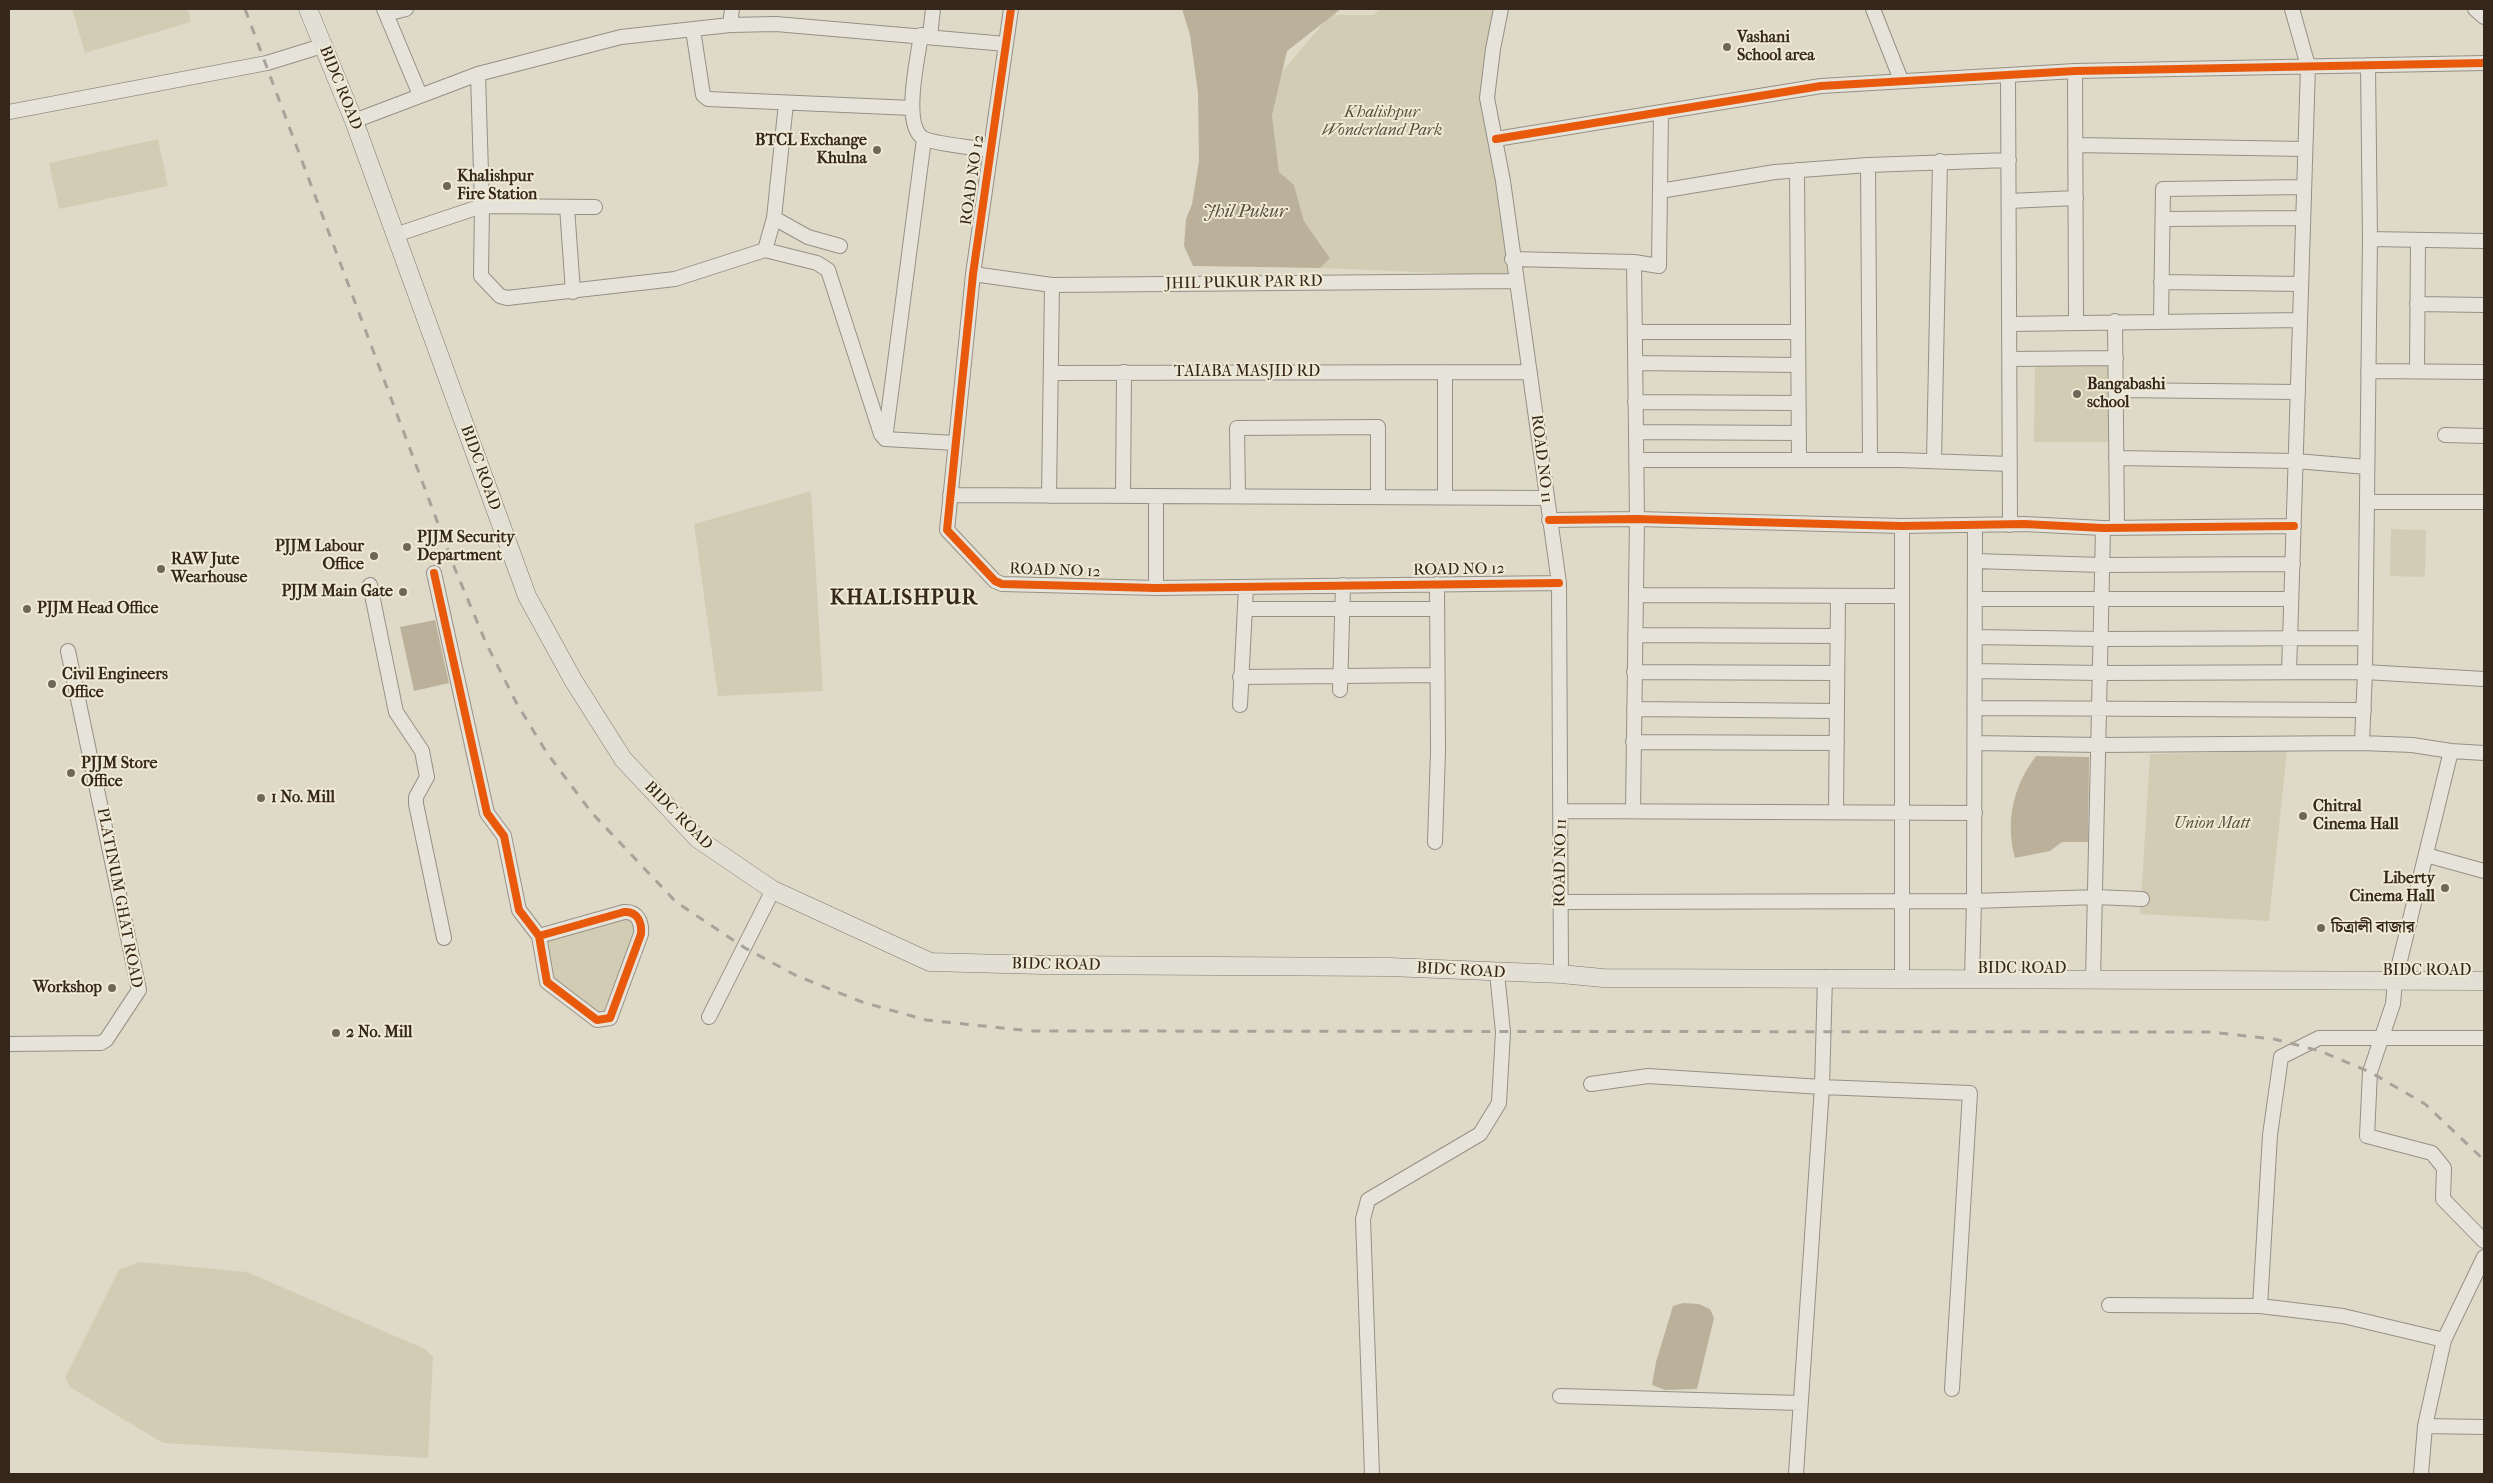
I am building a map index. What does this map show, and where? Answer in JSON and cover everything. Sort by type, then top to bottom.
[{"type":"main road","name":"BIDC ROAD","points":[[308,9],[354,122],[527,596],[573,680],[623,759],[698,839],[773,890],[930,962],[1389,968],[1561,974],[1603,978],[1825,977],[1902,974]]},
{"type":"main road","name":"BIDC ROAD","points":[[1561,974],[1611,968],[1902,974],[2093,975],[2397,976],[2484,972]]},
{"type":"main road","name":"BIDC ROAD","points":[[2397,976],[2484,981]]},
{"type":"street","points":[[406,9],[385,12],[420,95]]},
{"type":"street","points":[[730,26],[732,9]]},
{"type":"street","points":[[933,9],[925,36],[912,108],[915,131],[924,139],[991,150]]},
{"type":"street","name":"ROAD NO 12","points":[[1011,9],[973,274],[947,530],[995,581],[1002,584],[1156,588],[1559,582]]},
{"type":"street","name":"ROAD NO 11","points":[[1501,9],[1493,49],[1487,98],[1496,139],[1559,582],[1562,811],[1561,974]]},
{"type":"street","points":[[1873,9],[1901,80]]},
{"type":"street","points":[[2289,672],[2308,66],[2292,9]]},
{"type":"street","points":[[2475,9],[2484,18]]},
{"type":"street","points":[[354,122],[478,74],[620,37],[730,26],[776,24],[1006,44]]},
{"type":"street","points":[[694,30],[703,95],[708,99],[912,108]]},
{"type":"street","points":[[9,112],[267,63],[322,46]]},
{"type":"street","points":[[1496,139],[1821,86],[2075,71],[2484,63]]},
{"type":"street","points":[[2362,742],[2365,672],[2370,239],[2368,65]]},
{"type":"street","points":[[2075,71],[2076,321]]},
{"type":"street","points":[[478,74],[482,206],[481,276],[500,296],[507,298],[573,292],[675,279],[765,250],[817,263],[828,270],[881,434],[885,439],[956,443]]},
{"type":"street","points":[[2008,75],[2010,525]]},
{"type":"street","points":[[765,250],[774,218],[786,103]]},
{"type":"street","points":[[1512,259],[1634,262],[1658,266],[1661,112]]},
{"type":"street","points":[[885,439],[924,139]]},
{"type":"street","points":[[2076,145],[2305,149]]},
{"type":"street","points":[[1660,191],[1797,170],[1940,161],[2009,160]]},
{"type":"street","points":[[1934,461],[1940,161]]},
{"type":"street","points":[[1868,165],[1870,460]]},
{"type":"street","points":[[1797,170],[1799,460]]},
{"type":"street","points":[[2161,320],[2160,282],[2163,189],[2304,187]]},
{"type":"street","points":[[2009,201],[2076,198]]},
{"type":"street","points":[[395,234],[482,206],[595,207]]},
{"type":"street","points":[[568,206],[573,292]]},
{"type":"street","points":[[774,218],[808,237],[840,246]]},
{"type":"street","points":[[2162,219],[2303,218]]},
{"type":"street","points":[[2370,239],[2484,241]]},
{"type":"street","points":[[2417,371],[2418,240]]},
{"type":"street","points":[[1632,811],[1637,520],[1634,262]]},
{"type":"street","name":"JHIL PUKUR PAR RD","points":[[973,274],[1052,285],[1516,281]]},
{"type":"street","points":[[2160,282],[2301,284]]},
{"type":"street","points":[[1049,496],[1052,285]]},
{"type":"street","points":[[2417,304],[2484,305]]},
{"type":"street","points":[[2010,324],[2076,321],[2300,320]]},
{"type":"street","points":[[2093,975],[2102,565],[2110,528],[2116,458],[2115,321]]},
{"type":"street","points":[[1635,332],[1798,332]]},
{"type":"street","points":[[2010,359],[2116,358]]},
{"type":"street","points":[[1635,363],[1798,364]]},
{"type":"street","points":[[2368,371],[2484,372]]},
{"type":"street","name":"TAIABA MASJID RD","points":[[1052,372],[1530,372]]},
{"type":"street","points":[[1123,496],[1124,372]]},
{"type":"street","points":[[1444,372],[1445,497]]},
{"type":"street","points":[[2116,390],[2298,392]]},
{"type":"street","points":[[1636,402],[1798,403]]},
{"type":"street","points":[[1238,496],[1238,428],[1378,427],[1378,497]]},
{"type":"street","points":[[1636,432],[1799,433]]},
{"type":"street","points":[[2445,435],[2484,436]]},
{"type":"street","points":[[2116,458],[2296,461],[2367,467]]},
{"type":"street","points":[[1636,460],[1870,460],[2010,464]]},
{"type":"street","points":[[950,495],[1547,498]]},
{"type":"street","points":[[1156,496],[1156,588]]},
{"type":"street","points":[[2367,502],[2484,502]]},
{"type":"street","points":[[1549,520],[1902,526],[2010,525],[2110,528],[2294,526]]},
{"type":"street","points":[[1902,526],[1902,974]]},
{"type":"street","points":[[1973,974],[1975,526]]},
{"type":"street","points":[[1975,562],[2102,565],[2293,564]]},
{"type":"street","points":[[434,573],[487,813],[504,836],[520,910],[539,936],[546,976],[550,985],[597,1020],[610,1018],[641,934],[641,923],[637,916],[624,912],[539,936]]},
{"type":"street","points":[[1435,842],[1438,751],[1437,584]]},
{"type":"street","points":[[370,585],[396,712],[422,751],[427,777],[416,797],[416,804],[444,938]]},
{"type":"street","points":[[1340,683],[1343,586]]},
{"type":"street","points":[[1240,705],[1246,587]]},
{"type":"street","points":[[1636,595],[1898,596]]},
{"type":"street","points":[[1836,812],[1838,596]]},
{"type":"street","points":[[1975,599],[2291,599]]},
{"type":"street","points":[[1245,609],[1437,609]]},
{"type":"street","points":[[1635,635],[1838,636]]},
{"type":"street","points":[[1975,637],[2101,639],[2365,638]]},
{"type":"street","name":"PLATINUM GHAT ROAD","points":[[9,1044],[101,1043],[106,1040],[139,990],[68,651]]},
{"type":"street","points":[[1975,671],[2100,673],[2365,672],[2484,679]]},
{"type":"street","points":[[1634,672],[1837,673]]},
{"type":"street","points":[[1240,677],[1340,683],[1437,675]]},
{"type":"street","points":[[1975,708],[2364,710]]},
{"type":"street","points":[[1634,709],[1837,711]]},
{"type":"street","points":[[1633,742],[1837,743]]},
{"type":"street","points":[[1975,743],[2099,745],[2362,742],[2412,745],[2452,751],[2484,753]]},
{"type":"street","points":[[2452,751],[2397,976],[2393,1004],[2383,1039],[2370,1072],[2367,1136],[2432,1153],[2444,1168],[2443,1199],[2484,1241]]},
{"type":"street","points":[[1562,811],[1975,813]]},
{"type":"street","points":[[2426,855],[2484,871]]},
{"type":"street","points":[[709,1017],[773,890]]},
{"type":"street","points":[[1561,902],[1974,901],[2096,897],[2142,900]]},
{"type":"street","points":[[1372,1474],[1363,1219],[1368,1200],[1480,1134],[1499,1103],[1503,1032],[1498,973]]},
{"type":"street","points":[[1796,1474],[1822,1087],[1825,977]]},
{"type":"street","points":[[2260,1306],[2270,1135],[2281,1057],[2319,1038],[2484,1038]]},
{"type":"street","points":[[1591,1084],[1648,1076],[1822,1087],[1970,1093],[1952,1389]]},
{"type":"street","points":[[2421,1474],[2425,1426],[2444,1340],[2484,1260]]},
{"type":"street","points":[[2108,1305],[2260,1306],[2343,1316],[2444,1340]]},
{"type":"street","points":[[1560,1396],[1800,1404]]},
{"type":"street","points":[[2425,1426],[2484,1427]]},
{"type":"green space","points":[[72,9],[188,9],[191,22],[85,53]]},
{"type":"green space","name":"Khalishpur Wonderland Park","points":[[1379,9],[1503,9],[1487,98],[1515,276],[1320,268],[1330,257],[1304,221],[1294,185],[1279,172],[1272,116],[1282,72],[1330,15],[1374,15]]},
{"type":"green space","points":[[158,139],[168,186],[59,209],[49,163]]},
{"type":"green space","points":[[2035,362],[2112,363],[2112,442],[2034,442]]},
{"type":"green space","points":[[811,491],[823,691],[718,696],[694,524]]},
{"type":"green space","points":[[2391,529],[2426,530],[2425,577],[2390,576]]},
{"type":"green space","name":"Union Matt","points":[[2287,751],[2269,921],[2140,914],[2150,754]]},
{"type":"green space","points":[[624,912],[641,923],[607,1020],[550,985],[539,936]]},
{"type":"green space","points":[[139,1262],[247,1272],[425,1349],[433,1357],[428,1458],[163,1443],[70,1387],[65,1378],[119,1270]]},
{"type":"water","name":"Jhil Pukur","points":[[1182,9],[1341,9],[1287,51],[1272,116],[1279,172],[1294,185],[1304,221],[1330,258],[1320,268],[1193,266],[1184,246],[1186,219],[1192,204],[1199,161],[1198,93],[1190,35]]},
{"type":"water","points":[[435,620],[449,683],[414,691],[400,627]]},
{"type":"water","points":[[2036,756],[2089,757],[2088,842],[2062,842],[2050,851],[2015,858],[2011,831],[2013,805],[2022,780]]},
{"type":"water","points":[[1683,1303],[1699,1304],[1710,1309],[1714,1318],[1697,1389],[1665,1390],[1652,1385],[1656,1362],[1673,1306]]},
{"type":"railway","points":[[245,9],[455,569],[486,643],[517,704],[547,753],[591,812],[676,902],[745,948],[795,975],[862,1002],[926,1020],[1031,1031],[2210,1032],[2274,1039],[2320,1051],[2370,1072],[2425,1104],[2484,1160]]},
{"type":"cycle path","points":[[1011,9],[973,274],[947,530],[995,581],[1002,584],[1156,588],[1559,583]]},
{"type":"cycle path","points":[[1496,139],[1821,86],[2075,71],[2484,63]]},
{"type":"cycle path","points":[[1549,520],[1637,519],[1902,526],[2024,524],[2103,528],[2294,526]]},
{"type":"cycle path","points":[[434,573],[487,813],[504,836],[519,910],[539,936],[547,982],[597,1020],[610,1018],[641,934],[638,918],[633,913],[624,912],[539,936]]},
{"type":"place","name":"Vashani School area","points":[[1727,47]]},
{"type":"place","name":"BTCL Exchange Khulna","points":[[877,150]]},
{"type":"place","name":"Khalishpur Fire Station","points":[[447,186]]},
{"type":"place","name":"Bangabashi school","points":[[2077,394]]},
{"type":"place","name":"PJJM Security Department","points":[[407,547]]},
{"type":"place","name":"PJJM Labour Office","points":[[374,556]]},
{"type":"place","name":"RAW Jute Wearhouse","points":[[161,569]]},
{"type":"place","name":"PJJM Main Gate","points":[[403,592]]},
{"type":"place","name":"PJJM Head Office","points":[[27,609]]},
{"type":"place","name":"Civil Engineers Office","points":[[52,684]]},
{"type":"place","name":"PJJM Store Office","points":[[71,773]]},
{"type":"place","name":"1 No. Mill","points":[[261,798]]},
{"type":"place","name":"Chitral Cinema Hall","points":[[2303,816]]},
{"type":"place","name":"Liberty Cinema Hall","points":[[2445,888]]},
{"type":"place","name":"চিত্রালী বাজার","points":[[2321,928]]},
{"type":"place","name":"Workshop","points":[[112,988]]},
{"type":"place","name":"2 No. Mill","points":[[336,1033]]},
{"type":"district","name":"KHALISHPUR","points":[[904,599]]}]
